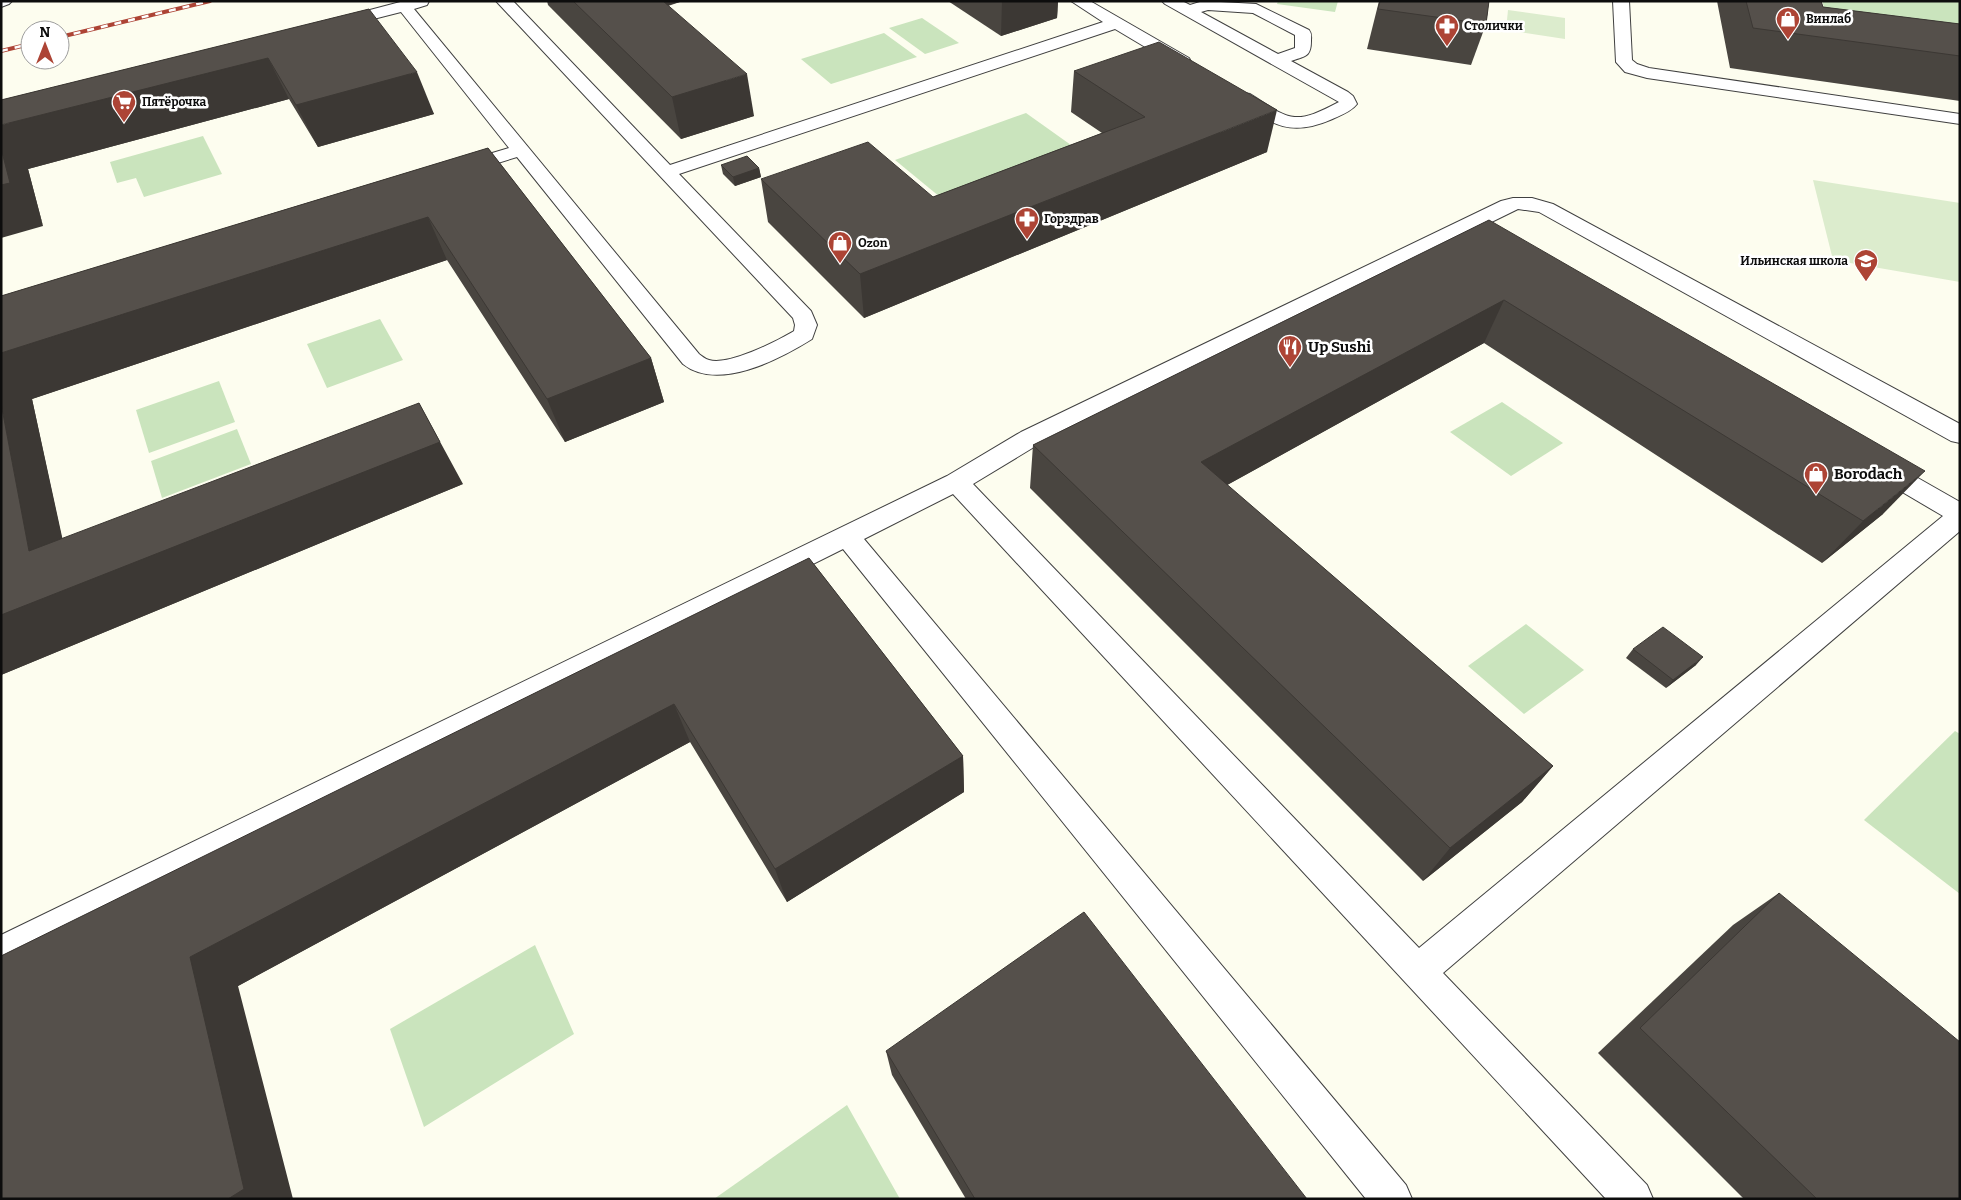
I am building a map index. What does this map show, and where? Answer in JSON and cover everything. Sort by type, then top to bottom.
[{"type":"street","points":[[318,28],[424,1]]},
{"type":"street","points":[[404,6],[691,359],[698,365],[715,368],[737,365],[792,342],[804,334],[806,325],[803,316],[504,1]]},
{"type":"street","points":[[1079,1],[1198,71]]},
{"type":"street","points":[[1170,1],[1342,96],[1347,100],[1348,104],[1308,121],[1293,123],[1279,119],[1230,90]]},
{"type":"street","points":[[1621,1],[1624,62],[1630,68],[1647,73],[1960,119]]},
{"type":"street","points":[[1188,11],[1207,5],[1256,8],[1303,33],[1303,51],[1277,60]]},
{"type":"street","points":[[666,172],[1116,23]]},
{"type":"street","points":[[445,173],[521,150]]},
{"type":"street","points":[[1,953],[956,482],[1030,438],[1508,205],[1520,202],[1534,203],[1546,208],[1960,435]]},
{"type":"street","points":[[1466,225],[1492,240]]},
{"type":"street","points":[[1418,971],[1960,515],[1858,455]]},
{"type":"street","points":[[956,482],[1633,1199]]},
{"type":"street","points":[[848,536],[1392,1199]]},
{"type":"green space","points":[[1278,1],[1338,1],[1335,12],[1277,4]]},
{"type":"green space","points":[[1822,1],[1960,1],[1960,52],[1833,35]]},
{"type":"green space","points":[[1508,10],[1565,18],[1565,39],[1506,30]]},
{"type":"green space","points":[[922,18],[959,43],[925,54],[889,28]]},
{"type":"green space","points":[[884,33],[917,57],[831,84],[801,59]]},
{"type":"green space","points":[[1026,113],[1085,155],[951,206],[895,160]]},
{"type":"green space","points":[[203,136],[222,174],[144,197],[136,178],[117,183],[110,162]]},
{"type":"green space","points":[[1813,180],[1960,203],[1960,282],[1833,260]]},
{"type":"green space","points":[[380,319],[403,360],[327,388],[307,344]]},
{"type":"green space","points":[[219,381],[235,422],[149,453],[136,410]]},
{"type":"green space","points":[[1502,402],[1563,443],[1511,476],[1450,432]]},
{"type":"green space","points":[[237,429],[251,464],[162,498],[151,461]]},
{"type":"green space","points":[[1526,624],[1584,670],[1524,714],[1468,666]]},
{"type":"green space","points":[[1955,731],[1960,734],[1960,894],[1864,820]]},
{"type":"green space","points":[[535,945],[574,1034],[424,1127],[390,1029]]},
{"type":"green space","points":[[847,1105],[900,1199],[714,1199]]},
{"type":"building","points":[[573,1],[663,1],[747,74],[672,97]]},
{"type":"building","points":[[1380,1],[1489,1],[1486,24],[1378,9]]},
{"type":"building","points":[[1746,1],[1821,1],[1823,7],[1960,24],[1960,56],[1753,28]]},
{"type":"building","points":[[369,9],[417,72],[296,105],[268,58],[1,125],[1,100]]},
{"type":"building","points":[[1159,42],[1277,110],[860,274],[761,179],[868,142],[933,197],[1145,117],[1074,71]]},
{"type":"building","points":[[1,148],[10,183],[1,185]]},
{"type":"building","points":[[488,148],[651,358],[547,399],[428,217],[1,353],[1,296]]},
{"type":"building","points":[[747,156],[759,168],[733,177],[721,165]]},
{"type":"building","points":[[1489,220],[1925,471],[1863,521],[1504,300],[1201,462],[1553,766],[1450,848],[1033,445]]},
{"type":"building","points":[[1,403],[29,551],[419,403],[440,442],[1,615]]},
{"type":"building","points":[[809,558],[963,756],[775,869],[674,704],[190,957],[244,1189],[228,1199],[1,1199],[1,956]]},
{"type":"building","points":[[1663,627],[1703,657],[1673,680],[1633,649]]},
{"type":"building","points":[[1779,893],[1960,1042],[1960,1199],[1817,1199],[1640,1028]]},
{"type":"building","points":[[1084,912],[1307,1199],[975,1199],[886,1051]]},
{"type":"railway","points":[[70,35],[210,1]]},
{"type":"railway","points":[[1,51],[20,46]]},
{"type":"place","name":"Винлаб","points":[[1788,40]]},
{"type":"place","name":"Столички","points":[[1447,47]]},
{"type":"place","name":"Пятёрочка","points":[[124,123]]},
{"type":"place","name":"Горздрав","points":[[1027,240]]},
{"type":"place","name":"Ozon","points":[[840,264]]},
{"type":"place","name":"Ильинская школа","points":[[1866,282]]},
{"type":"place","name":"Up Sushi","points":[[1290,368]]},
{"type":"place","name":"Borodach","points":[[1816,495]]}]
